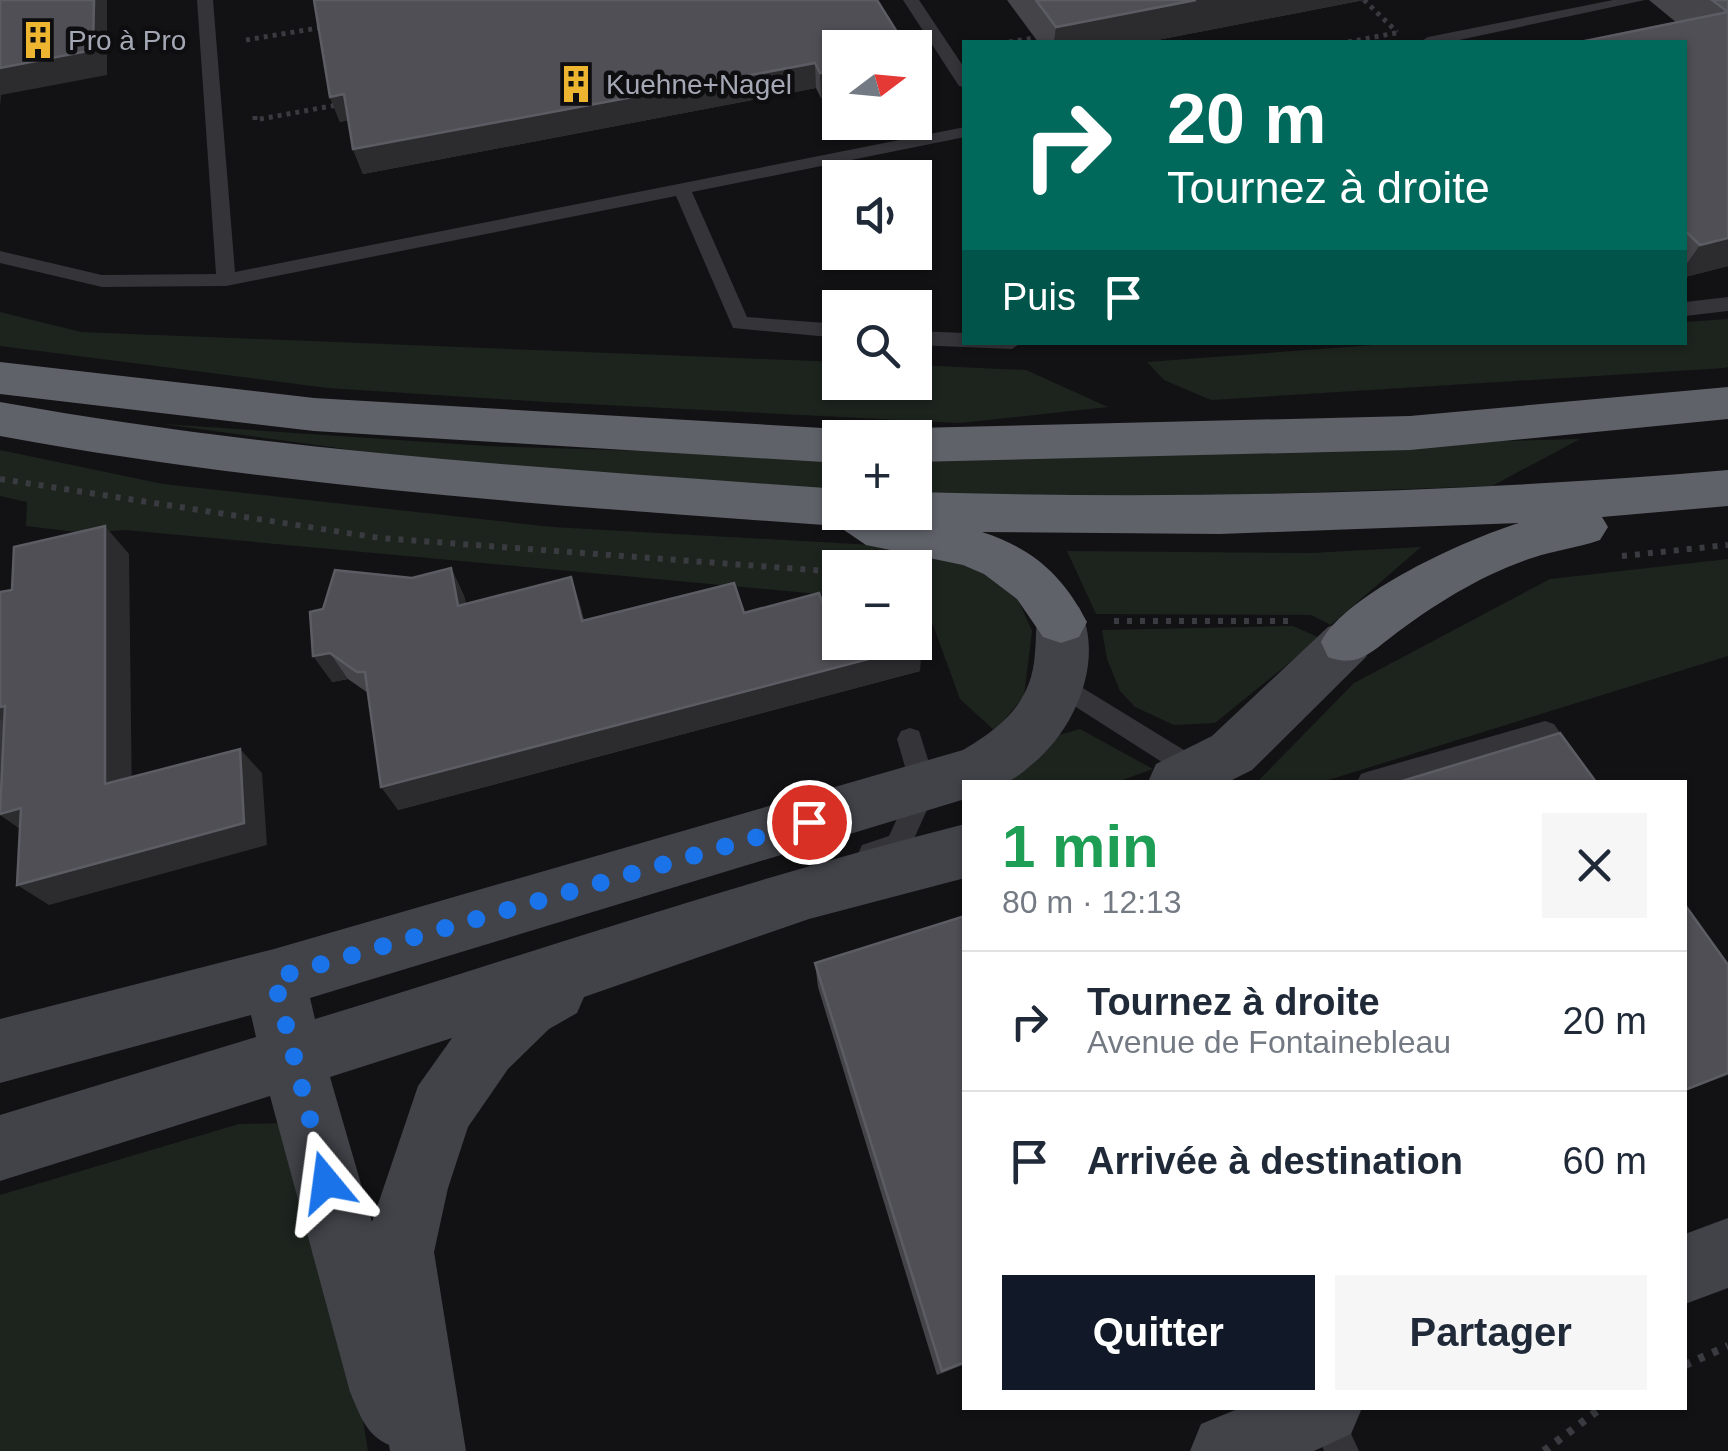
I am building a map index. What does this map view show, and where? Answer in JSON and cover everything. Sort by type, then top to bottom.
[{"type":"highway","points":[[0,378],[130,397],[389,423],[822,445]]},
{"type":"highway","points":[[932,445],[1410,432],[1728,403]]},
{"type":"highway","points":[[0,419],[98,436],[456,480],[822,507]]},
{"type":"highway","points":[[932,511],[1316,513],[1705,490]]},
{"type":"highway","points":[[1347,642],[1402,599],[1504,545],[1560,531],[1653,517],[1705,490]]},
{"type":"highway","points":[[876,530],[955,543],[1000,556],[1079,621]]},
{"type":"main road","points":[[0,1051],[274,978],[937,766],[1004,756],[1030,734],[1060,684],[1079,621]]},
{"type":"main road","points":[[1196,779],[1232,753],[1347,642]]},
{"type":"main road","points":[[0,1148],[606,960],[809,890],[962,852]]},
{"type":"main road","points":[[426,1451],[400,1252],[414,1188],[441,1109],[485,1046],[527,1008],[606,960]]},
{"type":"main road","points":[[274,978],[292,1058],[387,1392],[426,1451]]},
{"type":"main road","points":[[1687,1268],[1728,1252]]},
{"type":"main road","points":[[1228,1451],[1320,1410]]},
{"type":"lane","points":[[205,0],[226,280]]},
{"type":"lane","points":[[911,0],[962,77]]},
{"type":"lane","points":[[1438,40],[1637,0]]},
{"type":"lane","points":[[0,257],[102,281],[226,280],[962,133]]},
{"type":"lane","points":[[682,189],[740,322],[822,330]]},
{"type":"lane","points":[[1687,309],[1728,304]]},
{"type":"lane","points":[[932,340],[962,342]]},
{"type":"lane","points":[[0,778],[6,663]]},
{"type":"lane","points":[[1060,684],[1196,779]]},
{"type":"lane","points":[[1377,780],[1545,732],[1580,780]]},
{"type":"lane","points":[[749,911],[803,877],[898,846],[937,766]]},
{"type":"lane","points":[[1325,1410],[1342,1451]]},
{"type":"path","points":[[1364,0],[1398,33]]},
{"type":"path","points":[[246,40],[324,27]]},
{"type":"path","points":[[1022,40],[1034,38]]},
{"type":"path","points":[[255,120],[337,104]]},
{"type":"path","points":[[0,479],[380,538],[822,571]]},
{"type":"path","points":[[1079,621],[1294,620]]},
{"type":"path","points":[[1687,1364],[1728,1346]]},
{"type":"path","points":[[1544,1451],[1598,1410]]},
{"type":"shaded area","points":[[0,312],[81,332],[822,361],[822,400],[932,400],[932,366],[1026,370],[1108,407],[960,423],[546,402],[328,388],[0,346]]},
{"type":"shaded area","points":[[1728,319],[1728,367],[1211,400],[1164,380],[1147,362],[1374,345],[1687,345],[1687,322]]},
{"type":"shaded area","points":[[163,424],[487,446],[822,456],[822,492],[491,469]]},
{"type":"shaded area","points":[[1580,439],[1492,486],[1089,500],[932,495],[932,456]]},
{"type":"shaded area","points":[[0,450],[163,484],[552,527],[924,550],[822,550],[822,594],[125,530],[84,533],[26,526],[27,502],[0,496]]},
{"type":"shaded area","points":[[1421,547],[1331,625],[1311,615],[1096,614],[1067,551],[1311,553]]},
{"type":"shaded area","points":[[932,551],[966,555],[1016,595],[1032,631],[1024,696],[995,731],[960,699],[932,622]]},
{"type":"shaded area","points":[[1728,559],[1728,656],[1328,780],[1261,780],[1354,683],[1550,579]]},
{"type":"shaded area","points":[[1293,626],[1320,638],[1215,723],[1174,725],[1135,707],[1120,691],[1107,659],[1102,630]]},
{"type":"shaded area","points":[[1080,729],[1153,769],[1123,780],[989,780],[1059,735]]},
{"type":"shaded area","points":[[295,1123],[340,1282],[368,1451],[0,1451],[0,1195],[239,1124]]},
{"type":"building","name":"Pro à Pro","points":[[0,0],[94,0],[93,50],[0,68]]},
{"type":"building","name":"Kuehne+Nagel","points":[[314,0],[877,0],[896,30],[822,30],[822,73],[815,63],[353,149],[344,94],[330,97]]},
{"type":"building","points":[[1036,0],[1196,0],[1056,27]]},
{"type":"building","points":[[1712,0],[1728,0],[1728,12]]},
{"type":"building","points":[[1728,12],[1728,238],[1700,245],[1687,233],[1687,40],[1590,40]]},
{"type":"building","points":[[105,526],[105,784],[240,749],[244,823],[17,885],[21,808],[0,814],[5,706],[0,707],[0,592],[12,590],[14,547]]},
{"type":"building","points":[[451,568],[458,606],[571,577],[582,621],[734,583],[744,613],[819,593],[822,660],[865,660],[381,787],[365,672],[357,672],[330,653],[313,656],[310,612],[323,609],[335,570],[412,578]]},
{"type":"building","points":[[1560,733],[1595,780],[1406,780]]},
{"type":"building","points":[[1687,908],[1728,965],[1728,1073],[1687,1089]]},
{"type":"building","points":[[962,917],[962,1363],[942,1371],[815,963]]},
{"type":"place","name":"Pro à Pro","points":[[38,40]]},
{"type":"place","name":"Kuehne+Nagel","points":[[576,84]]},
{"type":"route","points":[[326,1182],[274,978],[809,822]]}]
